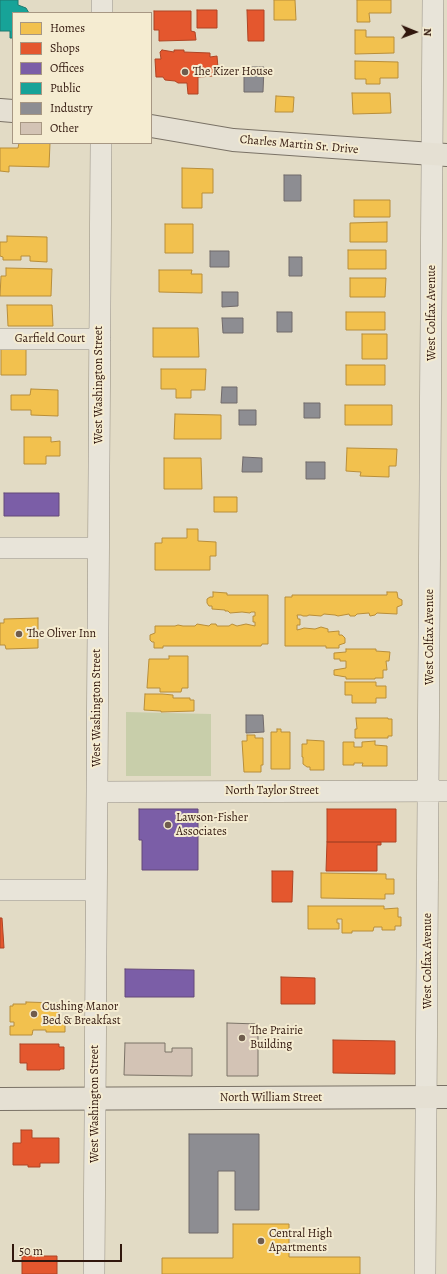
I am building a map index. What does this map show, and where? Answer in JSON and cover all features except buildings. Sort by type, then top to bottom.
[{"type":"main road","points":[[0,110],[12,111]]},
{"type":"main road","name":"Charles Martin Sr. Drive","points":[[152,126],[233,140],[440,155]]},
{"type":"main road","name":"North William Street","points":[[0,1099],[437,1097]]},
{"type":"street","points":[[102,0],[102,12]]},
{"type":"street","name":"West Colfax Avenue","points":[[426,1274],[437,1097],[440,155],[433,0]]},
{"type":"street","name":"West Washington Street","points":[[94,1274],[101,144]]},
{"type":"street","name":"Garfield Court","points":[[0,339],[100,339]]},
{"type":"street","points":[[0,548],[98,548]]},
{"type":"street","name":"North Taylor Street","points":[[97,792],[438,791]]},
{"type":"street","points":[[0,890],[96,890]]},
{"type":"green space","points":[[126,712],[211,714],[211,776],[126,776]]},
{"type":"place","name":"The Kizer House","points":[[185,72]]},
{"type":"place","name":"The Oliver Inn","points":[[19,634]]},
{"type":"place","name":"Lawson-Fisher Associates","points":[[168,825]]},
{"type":"place","name":"Cushing Manor Bed & Breakfast","points":[[34,1014]]},
{"type":"place","name":"The Prairie Building","points":[[242,1038]]},
{"type":"place","name":"Central High Apartments","points":[[261,1241]]}]
